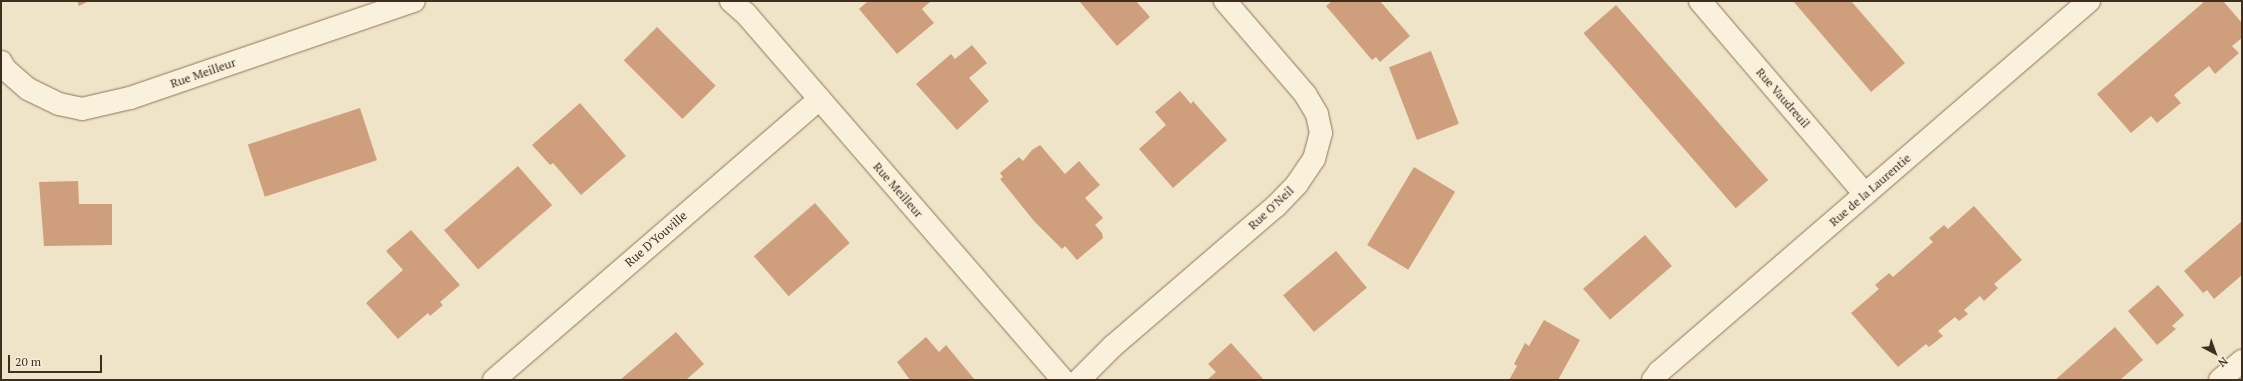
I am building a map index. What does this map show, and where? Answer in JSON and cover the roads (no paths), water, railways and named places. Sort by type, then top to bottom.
[{"type":"street","name":"Rue Meilleur","points":[[1,62],[5,69],[28,89],[59,104],[82,108],[130,98],[414,1]]},
{"type":"street","name":"Rue Meilleur","points":[[731,1],[746,14],[1063,380]]},
{"type":"street","name":"Rue O'Neil","points":[[1079,380],[1113,346],[1276,206],[1297,184],[1314,159],[1321,134],[1317,114],[1305,94],[1225,1]]},
{"type":"street","name":"Rue Vaudreuil","points":[[1700,1],[1865,194]]},
{"type":"street","name":"Rue de la Laurentie","points":[[1653,380],[1659,372],[2089,1]]},
{"type":"street","name":"Rue D'Youville","points":[[494,380],[819,99]]},
{"type":"street","points":[[2220,380],[2242,361]]}]
